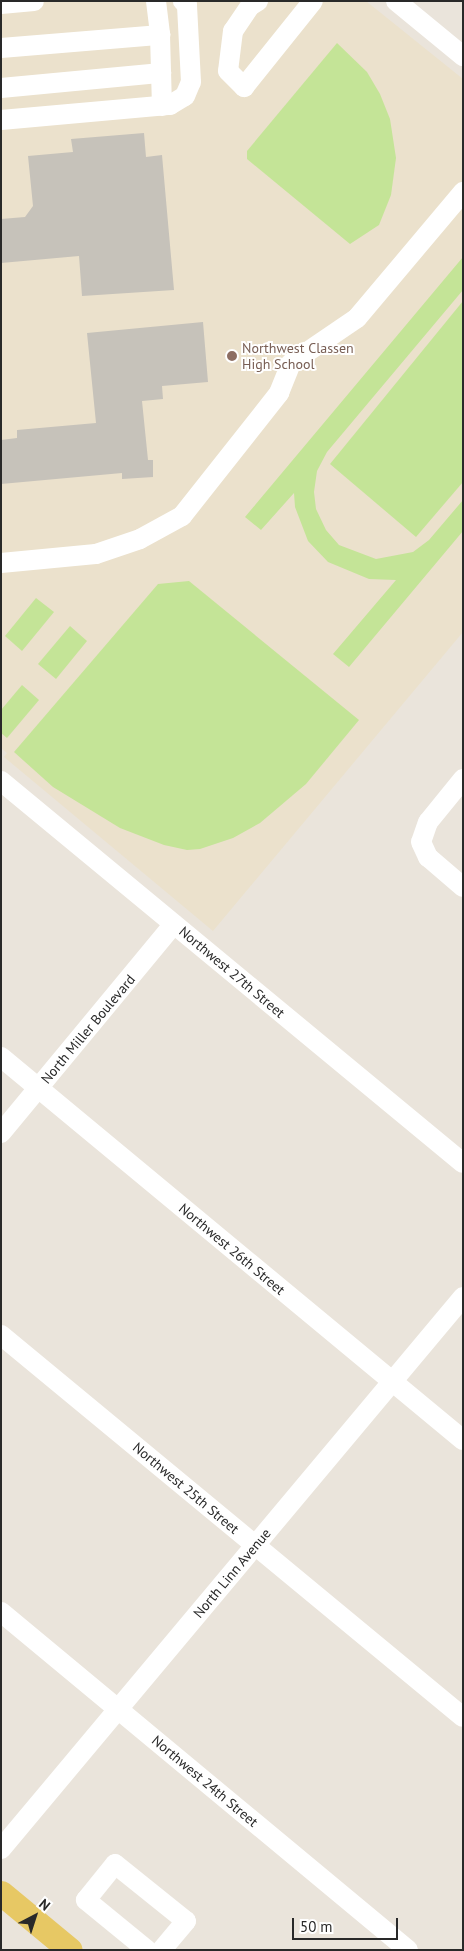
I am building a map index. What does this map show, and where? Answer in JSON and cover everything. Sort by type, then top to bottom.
[{"type":"main road","points":[[1,1893],[70,1950]]},
{"type":"street","points":[[1,4],[34,1]]},
{"type":"street","points":[[156,1],[160,35],[162,106]]},
{"type":"street","points":[[251,3],[234,31],[228,71],[244,87],[313,1]]},
{"type":"street","points":[[396,1],[463,56]]},
{"type":"street","points":[[1,120],[162,106],[185,96],[190,82],[188,3]]},
{"type":"street","points":[[1,48],[160,35]]},
{"type":"street","points":[[1,88],[161,73]]},
{"type":"street","points":[[1,563],[96,554],[140,539],[182,516],[279,393],[292,363],[357,318],[463,192]]},
{"type":"street","points":[[463,779],[428,822],[421,842],[428,857],[463,887]]},
{"type":"street","name":"Northwest 27th Street","points":[[1,781],[463,1163]]},
{"type":"street","name":"North Miller Boulevard","points":[[1,1133],[174,924]]},
{"type":"street","name":"Northwest 26th Street","points":[[1,1057],[463,1440]]},
{"type":"street","name":"North Linn Avenue","points":[[1,1849],[463,1297]]},
{"type":"street","name":"Northwest 25th Street","points":[[1,1335],[463,1718]]},
{"type":"street","name":"Northwest 24th Street","points":[[1,1612],[408,1950]]},
{"type":"street","points":[[147,1950],[86,1900],[115,1864],[186,1921],[162,1950]]},
{"type":"shaded area","name":"Northwest Classen High School","points":[[1,1],[366,1],[463,79],[463,632],[213,931],[4,757],[7,753],[1,748]]},
{"type":"green space","points":[[337,43],[367,72],[380,94],[390,119],[396,158],[391,195],[379,225],[350,244],[247,159],[247,151]]},
{"type":"green space","points":[[463,257],[463,290],[327,452],[317,471],[314,492],[316,509],[326,530],[339,545],[376,559],[413,552],[429,540],[463,500],[463,531],[349,667],[333,654],[396,580],[369,579],[328,562],[308,541],[295,507],[294,493],[261,530],[245,517]]},
{"type":"green space","points":[[463,301],[463,482],[416,537],[330,464]]},
{"type":"green space","points":[[189,581],[359,720],[306,784],[260,823],[233,838],[200,849],[187,850],[164,845],[120,828],[53,787],[14,752],[158,584]]},
{"type":"green space","points":[[36,598],[54,612],[22,651],[5,636]]},
{"type":"green space","points":[[70,626],[87,641],[56,679],[38,664]]},
{"type":"green space","points":[[22,685],[39,700],[7,738],[1,733],[1,710]]},
{"type":"building","points":[[144,133],[146,157],[162,155],[174,290],[82,296],[79,256],[1,263],[1,219],[25,217],[33,206],[28,156],[73,152],[71,139]]},
{"type":"building","points":[[203,322],[208,382],[162,386],[163,399],[142,401],[148,460],[153,460],[153,477],[122,479],[122,473],[1,484],[1,440],[17,438],[17,430],[96,423],[87,333]]},
{"type":"place","name":"Northwest Classen High School","points":[[232,356]]}]
